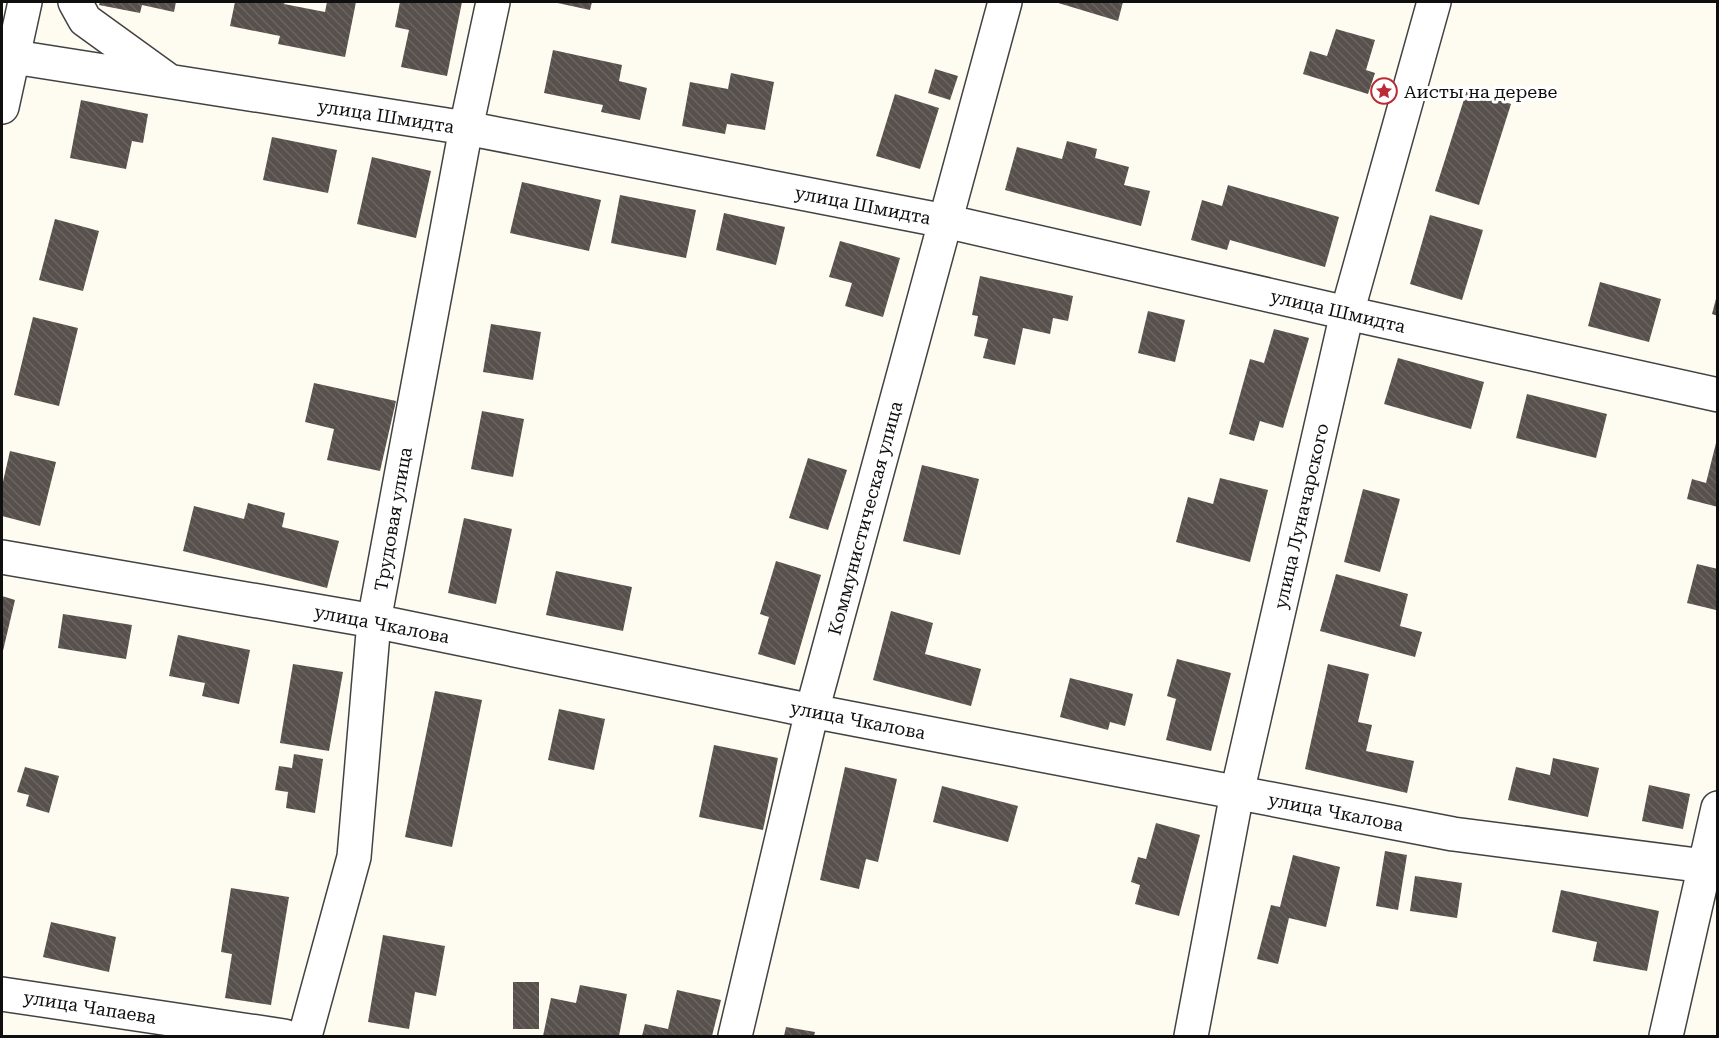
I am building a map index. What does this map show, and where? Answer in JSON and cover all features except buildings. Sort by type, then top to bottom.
[{"type":"street","points":[[2,107],[7,57],[25,2]]},
{"type":"street","points":[[75,2],[86,20],[171,82]]},
{"type":"street","name":"Трудовая улица","points":[[305,1036],[354,857],[374,621],[466,128],[493,2]]},
{"type":"street","name":"Коммунистическая улица","points":[[735,1036],[812,711],[1005,2]]},
{"type":"street","name":"улица Луначарского","points":[[1191,1036],[1238,793],[1347,313],[1434,2]]},
{"type":"street","name":"улица Шмидта","points":[[7,57],[466,128],[945,221],[1718,395]]},
{"type":"street","name":"улица Чкалова","points":[[2,557],[374,621],[812,711],[1453,834],[1711,868]]},
{"type":"street","points":[[1666,1036],[1711,868],[1718,808]]},
{"type":"street","name":"улица Чапаева","points":[[2,994],[284,1036]]},
{"type":"place","name":"Аисты на дереве","points":[[1384,91]]}]
